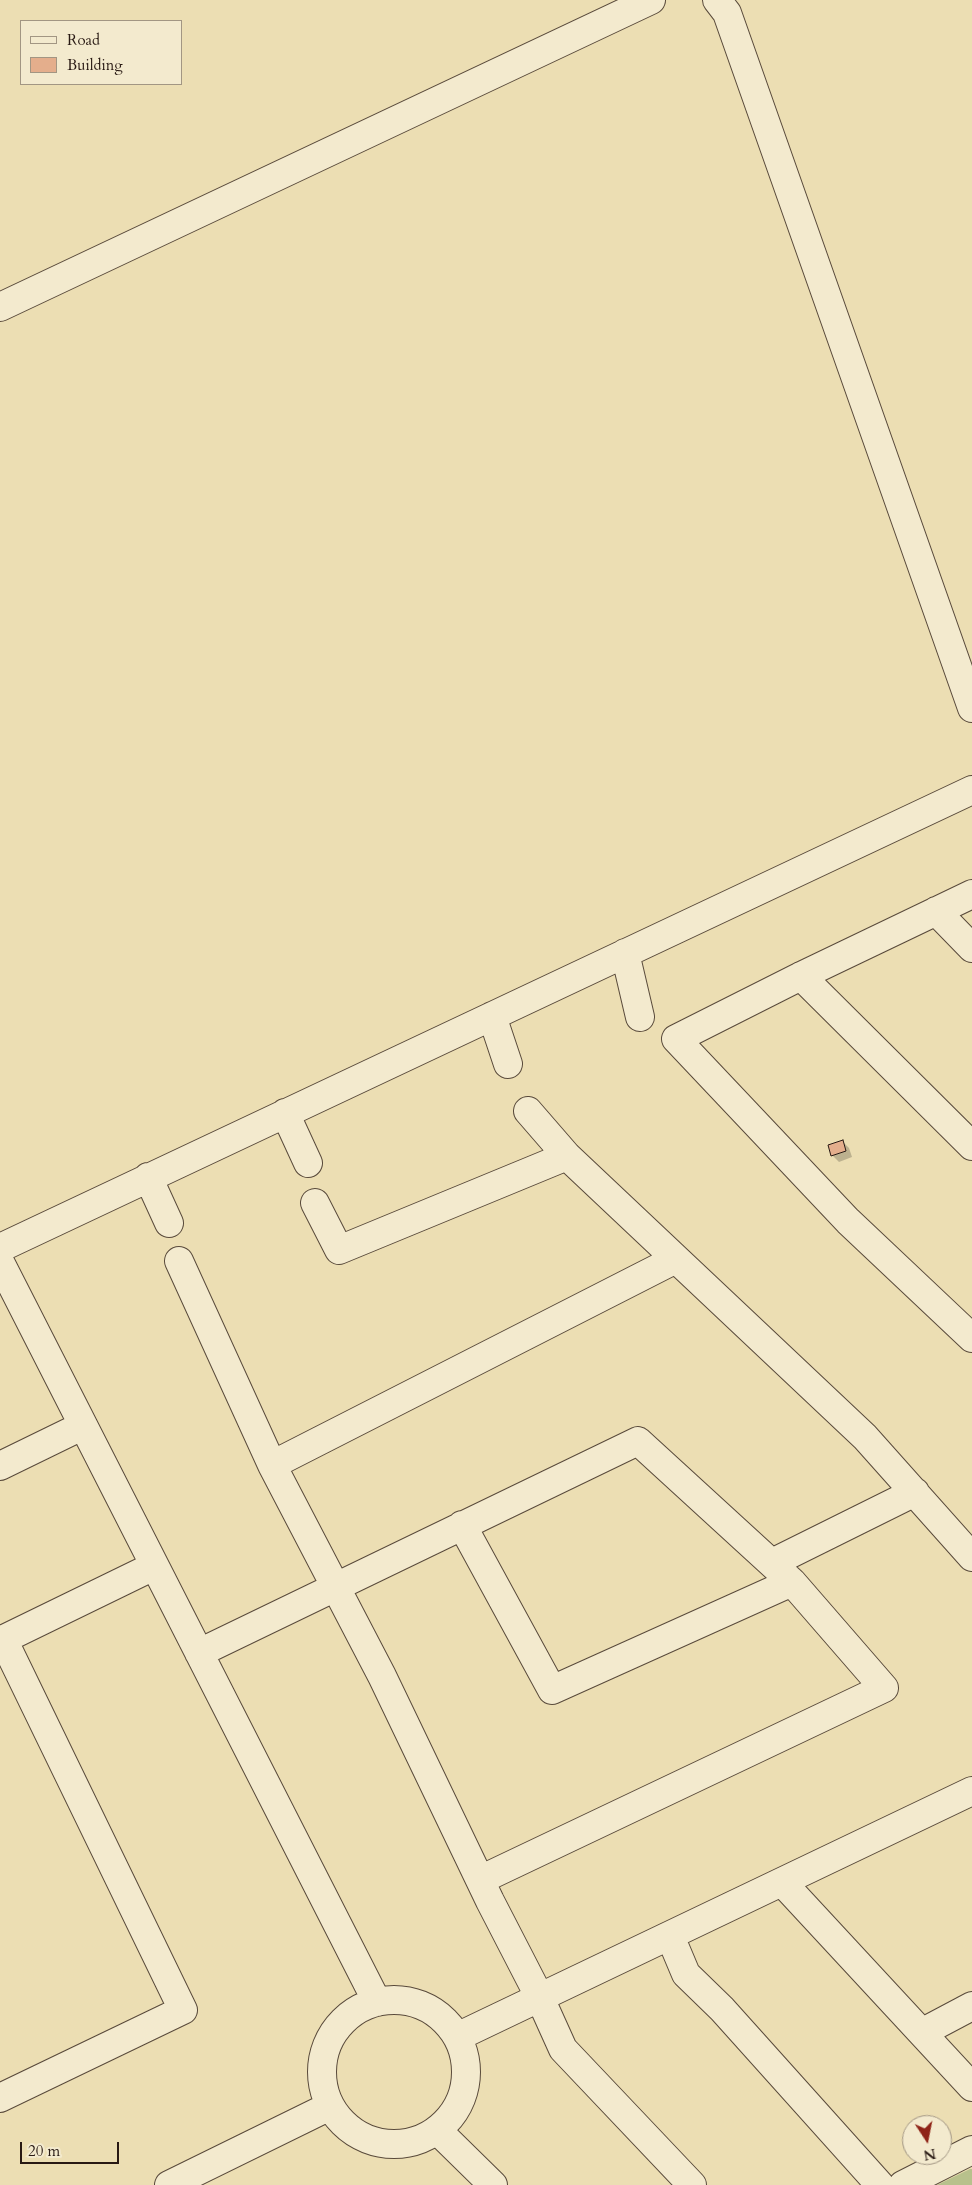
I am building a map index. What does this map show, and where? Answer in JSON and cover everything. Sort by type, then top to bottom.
[{"type":"street","points":[[0,306],[651,0]]},
{"type":"street","points":[[718,0],[727,13],[972,708]]},
{"type":"street","points":[[0,1248],[972,790]]},
{"type":"street","points":[[972,894],[801,976],[676,1039],[848,1221],[972,1338]]},
{"type":"street","points":[[936,911],[972,948]]},
{"type":"street","points":[[625,954],[640,1017]]},
{"type":"street","points":[[801,976],[972,1146]]},
{"type":"street","points":[[492,1016],[508,1064]]},
{"type":"street","points":[[528,1112],[567,1156],[865,1437],[972,1557]]},
{"type":"street","points":[[285,1113],[308,1163]]},
{"type":"street","points":[[315,1202],[339,1250],[567,1156]]},
{"type":"street","points":[[148,1177],[169,1223]]},
{"type":"street","points":[[272,1465],[676,1259]]},
{"type":"street","points":[[0,1262],[377,2002]]},
{"type":"street","points":[[179,1262],[272,1465],[382,1676],[480,1880],[540,1998],[563,2049],[692,2185]]},
{"type":"street","points":[[0,1466],[82,1426]]},
{"type":"street","points":[[199,1653],[638,1440],[792,1582],[884,1688],[480,1880]]},
{"type":"street","points":[[772,1563],[915,1492]]},
{"type":"street","points":[[462,1525],[552,1690],[792,1582]]},
{"type":"street","points":[[0,2098],[183,2010],[1,1640],[154,1566]]},
{"type":"street","points":[[457,2037],[972,1791]]},
{"type":"street","points":[[782,1882],[972,2087]]},
{"type":"street","points":[[670,1936],[686,1974],[722,2009],[880,2185]]},
{"type":"street","points":[[388,2000],[409,2001],[429,2008],[445,2021],[457,2037],[465,2056],[465,2084],[462,2097],[452,2115],[437,2130],[419,2139],[398,2144],[378,2142],[358,2135],[342,2123],[330,2106],[322,2087],[321,2066],[326,2046],[336,2028],[350,2014],[368,2004],[388,2000]]},
{"type":"street","points":[[923,2032],[972,2006]]},
{"type":"street","points":[[169,2185],[330,2106]]},
{"type":"street","points":[[437,2130],[493,2185]]},
{"type":"street","points":[[903,2185],[972,2150]]},
{"type":"green space","points":[[972,2169],[972,2185],[937,2185]]},
{"type":"building","points":[[843,1140],[846,1151],[831,1156],[828,1145]]}]
